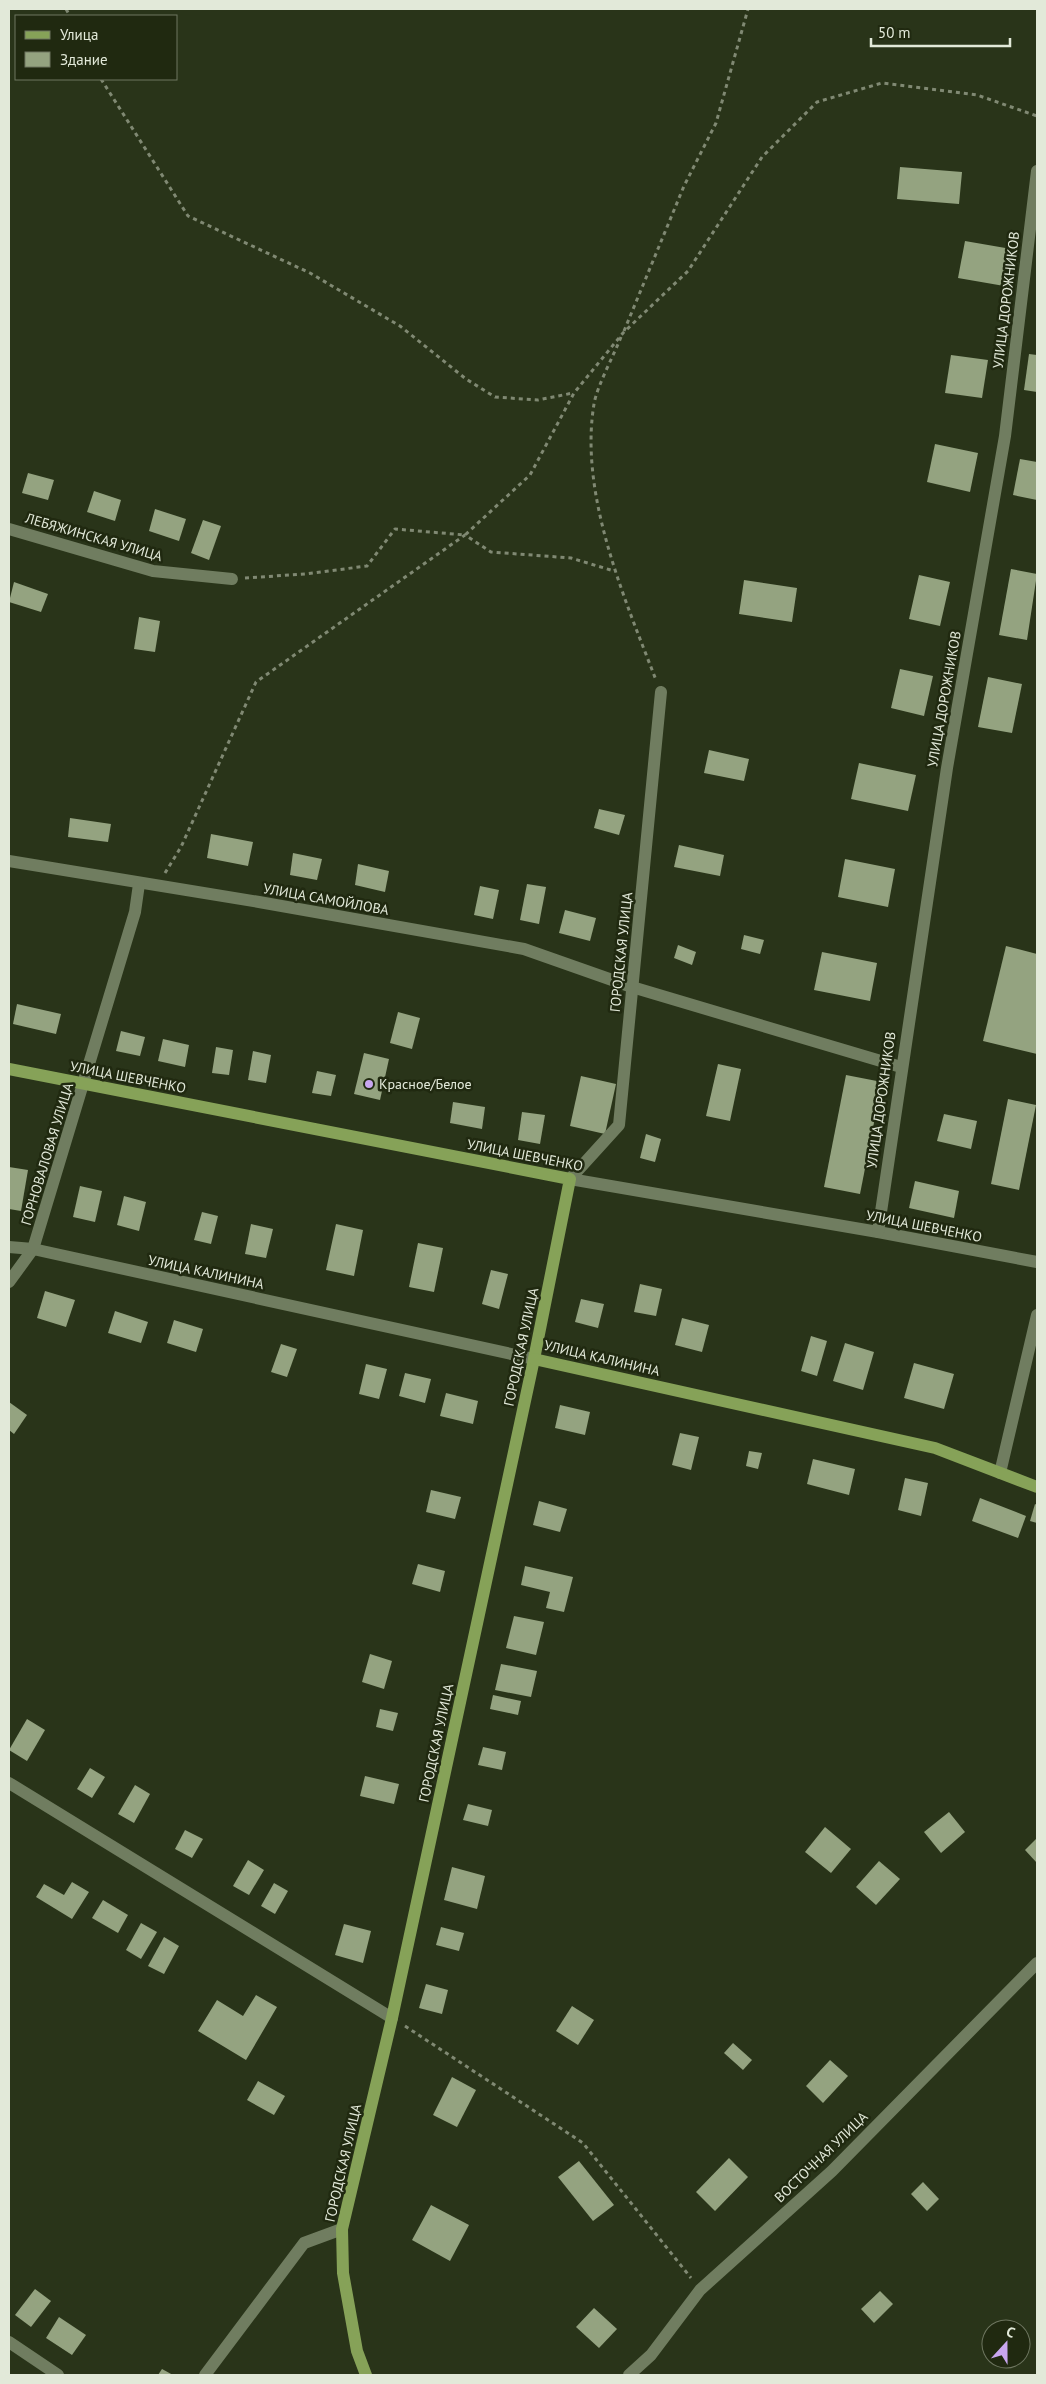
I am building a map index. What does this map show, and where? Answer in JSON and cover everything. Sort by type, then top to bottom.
[{"type":"main road","name":"УЛИЦА ШЕВЧЕНКО","points":[[9,1069],[570,1179]]},
{"type":"main road","name":"ГОРОДСКАЯ УЛИЦА","points":[[366,2375],[357,2351],[343,2273],[342,2229],[392,2018],[534,1358],[570,1179]]},
{"type":"main road","name":"УЛИЦА КАЛИНИНА","points":[[534,1358],[934,1448],[1037,1487]]},
{"type":"street","name":"УЛИЦА ДОРОЖНИКОВ","points":[[878,1232],[901,1067],[947,768],[1005,436],[1037,178]]},
{"type":"street","name":"ЛЕБЯЖИНСКАЯ УЛИЦА","points":[[9,529],[153,572],[232,579]]},
{"type":"street","name":"ГОРОДСКАЯ УЛИЦА","points":[[570,1179],[619,1125],[661,692]]},
{"type":"street","name":"УЛИЦА САМОЙЛОВА","points":[[9,861],[139,884],[259,902],[524,949],[632,987],[901,1067]]},
{"type":"street","name":"ГОРНОВАЛОВАЯ УЛИЦА","points":[[9,1282],[33,1249],[135,912],[139,884]]},
{"type":"street","name":"УЛИЦА ШЕВЧЕНКО","points":[[570,1179],[878,1232],[1037,1262]]},
{"type":"street","name":"УЛИЦА КАЛИНИНА","points":[[9,1247],[33,1249],[534,1358]]},
{"type":"street","points":[[1000,1472],[1037,1315]]},
{"type":"street","points":[[9,1783],[392,2018]]},
{"type":"street","name":"ВОСТОЧНАЯ УЛИЦА","points":[[629,2375],[652,2355],[700,2290],[832,2171],[1037,1962]]},
{"type":"street","points":[[205,2375],[304,2243],[342,2229]]},
{"type":"street","points":[[9,2342],[58,2375]]},
{"type":"path","points":[[661,692],[614,571],[591,466],[594,403],[684,186],[716,123],[748,9]]},
{"type":"path","points":[[102,80],[188,216],[310,273],[400,326],[466,378],[495,397],[538,400],[574,393]]},
{"type":"path","points":[[157,886],[181,848],[256,682],[465,535],[530,475],[574,393],[623,333],[688,270],[762,157],[817,102],[882,83],[977,95],[1037,116]]},
{"type":"path","points":[[232,579],[305,574],[367,566],[395,529],[465,535],[491,552],[572,558],[614,571]]},
{"type":"path","points":[[392,2018],[583,2143],[700,2290]]},
{"type":"building","points":[[900,167],[962,172],[959,204],[897,199]]},
{"type":"building","points":[[965,241],[1017,250],[1010,287],[958,278]]},
{"type":"building","points":[[1029,354],[1037,355],[1037,392],[1024,390]]},
{"type":"building","points":[[951,355],[988,360],[982,398],[945,393]]},
{"type":"building","points":[[935,444],[978,453],[970,492],[927,482]]},
{"type":"building","points":[[1020,459],[1037,462],[1037,500],[1013,495]]},
{"type":"building","points":[[28,473],[54,480],[48,500],[22,493]]},
{"type":"building","points":[[94,491],[121,500],[115,521],[87,512]]},
{"type":"building","points":[[155,509],[186,519],[179,541],[149,531]]},
{"type":"building","points":[[203,520],[221,526],[209,560],[191,553]]},
{"type":"building","points":[[1011,569],[1037,574],[1027,640],[999,635]]},
{"type":"building","points":[[919,575],[950,582],[940,626],[909,619]]},
{"type":"building","points":[[744,580],[797,588],[792,622],[739,614]]},
{"type":"building","points":[[14,582],[48,594],[41,612],[9,602]]},
{"type":"building","points":[[139,617],[160,621],[155,652],[134,649]]},
{"type":"building","points":[[900,669],[933,676],[924,716],[891,708]]},
{"type":"building","points":[[988,677],[1022,684],[1012,733],[978,727]]},
{"type":"building","points":[[709,750],[749,759],[744,781],[704,773]]},
{"type":"building","points":[[859,763],[916,775],[908,811],[851,799]]},
{"type":"building","points":[[599,809],[625,815],[619,835],[594,828]]},
{"type":"building","points":[[70,818],[111,824],[108,842],[68,837]]},
{"type":"building","points":[[211,834],[253,842],[248,866],[207,858]]},
{"type":"building","points":[[679,845],[724,855],[720,876],[674,867]]},
{"type":"building","points":[[293,853],[322,859],[317,880],[290,875]]},
{"type":"building","points":[[845,859],[895,869],[888,907],[838,897]]},
{"type":"building","points":[[358,864],[389,871],[385,892],[355,885]]},
{"type":"building","points":[[527,884],[546,887],[539,924],[520,920]]},
{"type":"building","points":[[480,886],[499,890],[493,919],[474,915]]},
{"type":"building","points":[[565,910],[596,918],[590,941],[559,933]]},
{"type":"building","points":[[744,935],[764,940],[760,954],[741,949]]},
{"type":"building","points":[[678,945],[696,952],[692,965],[674,958]]},
{"type":"building","points":[[1006,946],[1037,954],[1037,1054],[983,1041]]},
{"type":"building","points":[[822,952],[877,963],[870,1001],[814,990]]},
{"type":"building","points":[[17,1004],[61,1014],[56,1034],[13,1024]]},
{"type":"building","points":[[398,1012],[420,1018],[412,1049],[390,1043]]},
{"type":"building","points":[[121,1031],[145,1037],[140,1056],[116,1051]]},
{"type":"building","points":[[163,1039],[189,1045],[185,1067],[158,1061]]},
{"type":"building","points":[[216,1047],[233,1050],[229,1075],[212,1073]]},
{"type":"building","points":[[253,1051],[271,1055],[266,1083],[248,1080]]},
{"type":"building","points":[[364,1053],[389,1059],[380,1100],[354,1094]]},
{"type":"building","points":[[718,1064],[741,1069],[730,1121],[706,1116]]},
{"type":"building","points":[[317,1071],[336,1075],[331,1096],[312,1093]]},
{"type":"building","points":[[846,1075],[882,1082],[860,1194],[824,1187]]},
{"type":"building","points":[[581,1076],[616,1084],[605,1134],[570,1126]]},
{"type":"building","points":[[1008,1099],[1036,1105],[1019,1190],[991,1184]]},
{"type":"building","points":[[453,1102],[485,1107],[482,1129],[450,1123]]},
{"type":"building","points":[[522,1112],[545,1115],[540,1144],[518,1140]]},
{"type":"building","points":[[944,1114],[977,1121],[971,1149],[937,1141]]},
{"type":"building","points":[[646,1134],[661,1139],[655,1162],[640,1158]]},
{"type":"building","points":[[9,1167],[28,1170],[21,1211],[9,1209]]},
{"type":"building","points":[[915,1181],[959,1191],[954,1218],[909,1208]]},
{"type":"building","points":[[80,1186],[102,1191],[95,1222],[73,1217]]},
{"type":"building","points":[[124,1196],[146,1202],[139,1231],[117,1225]]},
{"type":"building","points":[[202,1212],[218,1216],[211,1244],[194,1240]]},
{"type":"building","points":[[251,1224],[273,1229],[266,1258],[245,1254]]},
{"type":"building","points":[[336,1224],[363,1230],[354,1276],[326,1270]]},
{"type":"building","points":[[418,1243],[443,1248],[434,1292],[409,1287]]},
{"type":"building","points":[[491,1270],[508,1274],[499,1309],[482,1304]]},
{"type":"building","points":[[640,1284],[662,1289],[656,1316],[634,1312]]},
{"type":"building","points":[[45,1291],[75,1300],[66,1327],[37,1318]]},
{"type":"building","points":[[581,1299],[604,1304],[598,1328],[575,1322]]},
{"type":"building","points":[[115,1311],[148,1322],[141,1343],[108,1333]]},
{"type":"building","points":[[682,1318],[709,1325],[702,1352],[675,1345]]},
{"type":"building","points":[[174,1320],[203,1329],[196,1352],[167,1343]]},
{"type":"building","points":[[811,1336],[827,1341],[817,1376],[801,1371]]},
{"type":"building","points":[[845,1343],[874,1352],[863,1390],[833,1381]]},
{"type":"building","points":[[281,1344],[297,1349],[287,1377],[271,1372]]},
{"type":"building","points":[[914,1363],[954,1374],[944,1409],[904,1398]]},
{"type":"building","points":[[366,1364],[387,1369],[379,1399],[359,1394]]},
{"type":"building","points":[[405,1373],[431,1379],[425,1403],[399,1396]]},
{"type":"building","points":[[446,1393],[478,1401],[473,1424],[440,1416]]},
{"type":"building","points":[[9,1402],[27,1415],[14,1434],[9,1430]]},
{"type":"building","points":[[560,1405],[590,1412],[585,1435],[555,1428]]},
{"type":"building","points":[[680,1433],[699,1437],[691,1470],[672,1465]]},
{"type":"building","points":[[749,1451],[762,1453],[758,1469],[746,1466]]},
{"type":"building","points":[[813,1459],[855,1469],[849,1495],[807,1484]]},
{"type":"building","points":[[905,1478],[928,1483],[921,1516],[898,1510]]},
{"type":"building","points":[[431,1490],[461,1497],[455,1519],[426,1512]]},
{"type":"building","points":[[980,1498],[1026,1516],[1018,1538],[972,1521]]},
{"type":"building","points":[[539,1501],[567,1509],[560,1532],[533,1525]]},
{"type":"building","points":[[1035,1504],[1037,1505],[1037,1523],[1030,1521]]},
{"type":"building","points":[[418,1564],[445,1571],[440,1592],[412,1584]]},
{"type":"building","points":[[525,1566],[573,1577],[564,1612],[546,1608],[550,1592],[521,1585]]},
{"type":"building","points":[[514,1616],[544,1622],[536,1655],[506,1648]]},
{"type":"building","points":[[370,1654],[392,1661],[384,1689],[362,1682]]},
{"type":"building","points":[[501,1664],[537,1671],[531,1697],[495,1690]]},
{"type":"building","points":[[493,1695],[521,1701],[518,1715],[490,1709]]},
{"type":"building","points":[[380,1709],[398,1713],[393,1731],[376,1727]]},
{"type":"building","points":[[27,1719],[45,1730],[27,1761],[9,1750]]},
{"type":"building","points":[[483,1747],[506,1752],[502,1770],[478,1765]]},
{"type":"building","points":[[90,1768],[105,1777],[92,1798],[77,1789]]},
{"type":"building","points":[[365,1776],[399,1784],[394,1804],[360,1796]]},
{"type":"building","points":[[135,1785],[150,1794],[134,1823],[118,1814]]},
{"type":"building","points":[[468,1804],[492,1810],[488,1826],[463,1820]]},
{"type":"building","points":[[949,1812],[965,1832],[941,1853],[924,1832]]},
{"type":"building","points":[[825,1827],[851,1849],[831,1873],[805,1852]]},
{"type":"building","points":[[185,1830],[203,1839],[192,1858],[175,1849]]},
{"type":"building","points":[[1037,1838],[1037,1863],[1025,1850]]},
{"type":"building","points":[[248,1860],[264,1870],[249,1895],[233,1886]]},
{"type":"building","points":[[879,1861],[900,1879],[876,1905],[856,1887]]},
{"type":"building","points":[[452,1867],[485,1876],[477,1909],[444,1900]]},
{"type":"building","points":[[72,1882],[89,1892],[72,1919],[36,1897],[44,1884],[64,1895]]},
{"type":"building","points":[[274,1883],[288,1891],[275,1914],[261,1906]]},
{"type":"building","points":[[103,1900],[128,1915],[118,1933],[92,1918]]},
{"type":"building","points":[[141,1923],[157,1932],[141,1959],[126,1950]]},
{"type":"building","points":[[344,1924],[371,1931],[363,1963],[335,1955]]},
{"type":"building","points":[[441,1927],[464,1933],[459,1951],[436,1945]]},
{"type":"building","points":[[164,1937],[179,1946],[164,1974],[148,1966]]},
{"type":"building","points":[[426,1984],[448,1990],[442,2014],[419,2008]]},
{"type":"building","points":[[256,1995],[277,2007],[246,2060],[198,2031],[217,2000],[243,2016]]},
{"type":"building","points":[[572,2006],[594,2020],[578,2045],[556,2031]]},
{"type":"building","points":[[733,2043],[752,2060],[743,2070],[724,2053]]},
{"type":"building","points":[[830,2060],[848,2076],[823,2103],[806,2086]]},
{"type":"building","points":[[452,2077],[476,2090],[457,2127],[433,2115]]},
{"type":"building","points":[[258,2081],[285,2096],[274,2115],[247,2100]]},
{"type":"building","points":[[729,2158],[748,2177],[715,2211],[696,2192]]},
{"type":"building","points":[[579,2161],[614,2205],[593,2221],[558,2177]]},
{"type":"building","points":[[923,2182],[939,2199],[927,2211],[911,2194]]},
{"type":"building","points":[[431,2205],[469,2225],[450,2261],[412,2240]]},
{"type":"building","points":[[35,2289],[51,2301],[31,2327],[15,2315]]},
{"type":"building","points":[[880,2291],[893,2304],[874,2323],[861,2309]]},
{"type":"building","points":[[594,2308],[617,2329],[599,2348],[576,2327]]},
{"type":"building","points":[[59,2317],[86,2335],[72,2355],[46,2338]]},
{"type":"building","points":[[162,2369],[173,2375],[158,2375]]},
{"type":"place","name":"Красное/Белое","points":[[369,1084]]}]
